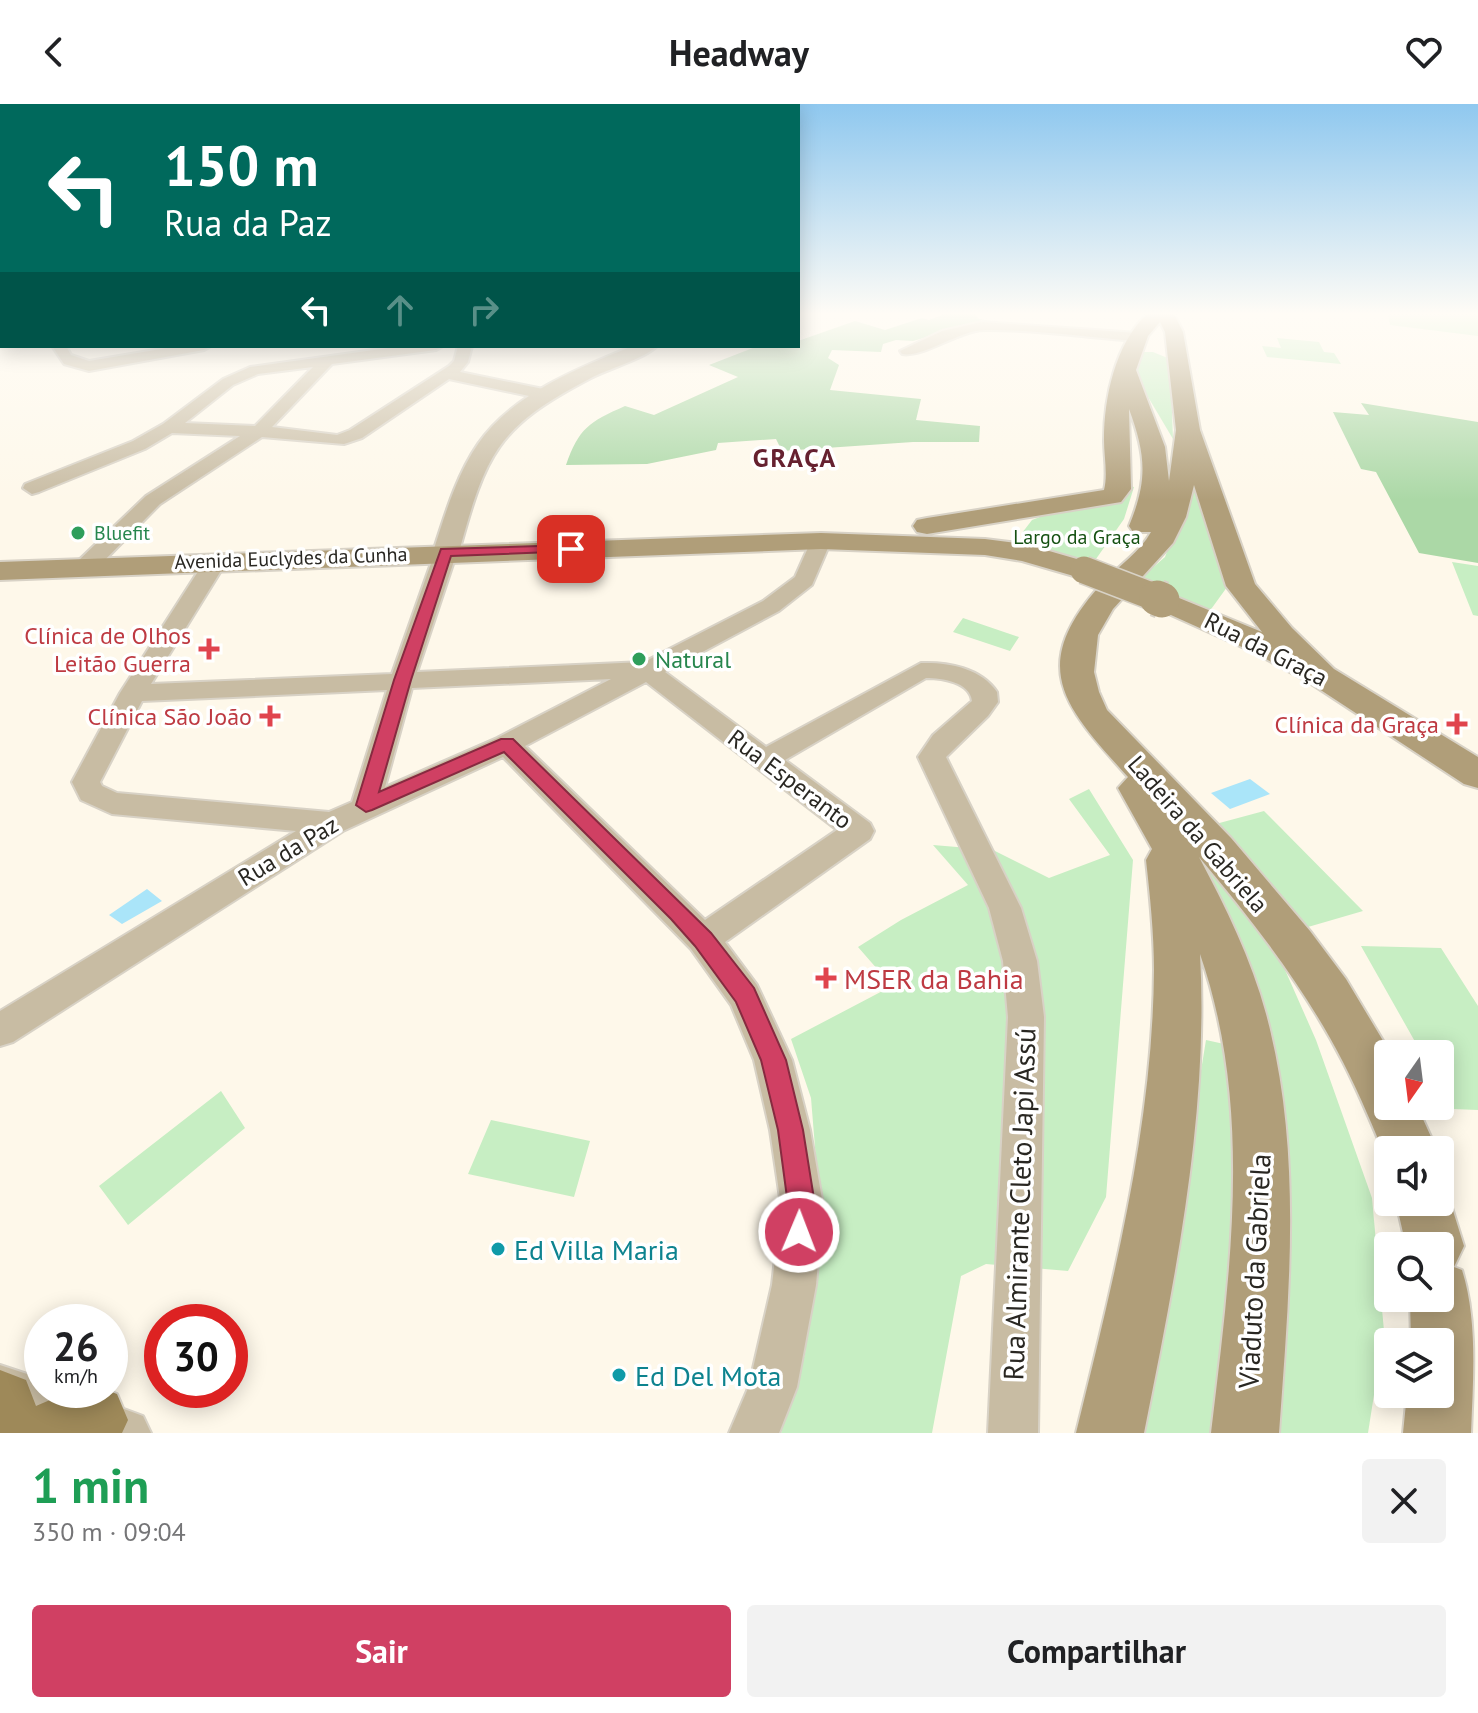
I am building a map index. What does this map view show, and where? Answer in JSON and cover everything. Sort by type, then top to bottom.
[{"type":"main road","points":[[821,541],[1026,512],[1112,496],[1118,489],[1116,428],[1128,376]]},
{"type":"main road","points":[[1135,568],[1134,546],[1149,513],[1157,463],[1140,376]]},
{"type":"main road","points":[[1181,376],[1188,430],[1241,586],[1281,635],[1322,676]]},
{"type":"main road","name":"Ladeira da Gabriela","points":[[1188,430],[1179,497],[1161,542],[1094,614],[1078,645],[1075,661],[1082,697],[1092,715],[1209,841],[1332,995],[1374,1075]]},
{"type":"main road","points":[[1025,553],[1012,539],[1010,529],[1013,521],[1026,512]]},
{"type":"main road","points":[[821,541],[956,545],[1025,553]]},
{"type":"main road","name":"Avenida Euclydes da Cunha","points":[[0,571],[446,552],[821,541]]},
{"type":"main road","name":"Rua da Graça","points":[[1025,553],[1084,570],[1214,622],[1322,676],[1478,775]]},
{"type":"main road","points":[[1214,622],[1241,586]]},
{"type":"main road","name":"Viaduto da Gabriela","points":[[1092,715],[1163,829],[1221,951],[1242,1014],[1258,1098],[1263,1196],[1245,1433]]},
{"type":"main road","points":[[1110,1433],[1143,1290],[1172,1067],[1177,985],[1173,911],[1163,829]]},
{"type":"main road","points":[[1437,1433],[1439,1408]]},
{"type":"street","points":[[32,488],[139,445],[169,428],[240,376]]},
{"type":"street","points":[[85,567],[153,500],[259,431],[312,376]]},
{"type":"street","points":[[169,428],[259,431],[328,441],[349,437],[445,376]]},
{"type":"street","points":[[458,376],[548,395]]},
{"type":"street","points":[[366,805],[402,680],[470,478],[489,442],[510,420],[548,395],[587,376]]},
{"type":"street","name":"Rua da Paz","points":[[0,1030],[332,823],[366,805],[507,744],[729,629],[789,594],[804,580],[821,541]]},
{"type":"street","points":[[216,561],[133,693],[86,782],[91,793],[112,803],[332,823]]},
{"type":"street","points":[[133,693],[646,670]]},
{"type":"street","name":"Rua Esperanto","points":[[646,670],[859,831],[703,939]]},
{"type":"street","name":"Rua Almirante Cleto Japi Assú","points":[[764,760],[921,671],[939,670],[960,675],[984,692],[985,702],[979,712],[938,743],[932,757],[1005,908],[1020,961],[1026,1017],[1013,1433]]},
{"type":"street","points":[[507,744],[703,939],[745,996],[773,1060],[790,1130],[802,1205],[794,1285],[773,1387],[754,1433]]},
{"type":"street","points":[[0,1389],[93,1429]]},
{"type":"green space","points":[[736,376],[835,376],[830,390],[921,399],[916,420],[980,426],[979,442],[913,442],[782,451],[776,439],[718,443],[716,450],[647,464],[566,465],[581,434],[602,417],[625,406],[654,415],[738,377]]},
{"type":"green space","points":[[1136,376],[1171,376],[1173,439]]},
{"type":"green space","points":[[1361,403],[1478,422],[1478,563],[1419,553],[1376,472],[1361,469],[1333,412],[1369,415]]},
{"type":"green space","points":[[1195,476],[1230,583],[1209,612],[1136,582],[1165,557]]},
{"type":"green space","name":"Largo da Graça","points":[[1122,485],[1134,487],[1124,519],[1089,569],[1053,558],[1025,542],[1022,533],[1032,520]]},
{"type":"green space","points":[[1452,562],[1478,566],[1478,616],[1473,615]]},
{"type":"green space","points":[[963,618],[1019,637],[1010,651],[953,632]]},
{"type":"green space","points":[[1089,789],[1133,860],[1106,1197],[1068,1271],[986,1264],[961,1276],[932,1433],[781,1433],[805,1354],[820,1209],[811,1098],[791,1039],[892,986],[858,947],[901,920],[968,885],[933,845],[993,850],[1049,878],[1110,855],[1069,799]]},
{"type":"green space","points":[[1264,811],[1363,911],[1308,927],[1212,825]]},
{"type":"green space","points":[[1213,866],[1282,963],[1316,1040],[1372,1198],[1375,1232],[1374,1312],[1382,1312],[1384,1328],[1374,1328],[1374,1395],[1368,1433],[1275,1433],[1287,1247],[1198,868]]},
{"type":"green space","points":[[1361,946],[1441,948],[1478,1006],[1478,1110],[1454,1109],[1454,1040],[1414,1040]]},
{"type":"green space","points":[[1206,1040],[1233,1046],[1249,1241],[1228,1433],[1142,1433]]},
{"type":"green space","points":[[221,1091],[245,1128],[128,1225],[99,1186]]},
{"type":"green space","points":[[491,1120],[590,1141],[574,1197],[468,1174]]},
{"type":"water","points":[[1250,779],[1270,794],[1230,809],[1211,793]]},
{"type":"water","points":[[147,889],[162,901],[122,924],[109,915]]},
{"type":"place","name":"Bluefit","points":[[78,533]]},
{"type":"place","name":"Clínica de Olhos Leitão Guerra","points":[[209,649]]},
{"type":"place","name":"Natural","points":[[639,659]]},
{"type":"place","name":"Clínica São João","points":[[270,716]]},
{"type":"place","name":"Clínica da Graça","points":[[1457,724]]},
{"type":"place","name":"MSER da Bahia","points":[[826,978]]},
{"type":"place","name":"Ed Villa Maria","points":[[498,1249]]},
{"type":"place","name":"Ed Del Mota","points":[[619,1375]]},
{"type":"district","name":"GRAÇA","points":[[795,457]]},
{"type":"route","points":[[571,549],[446,552],[402,680],[366,805],[507,744],[703,939],[745,996],[773,1060],[790,1130],[802,1205],[799,1232]]}]
